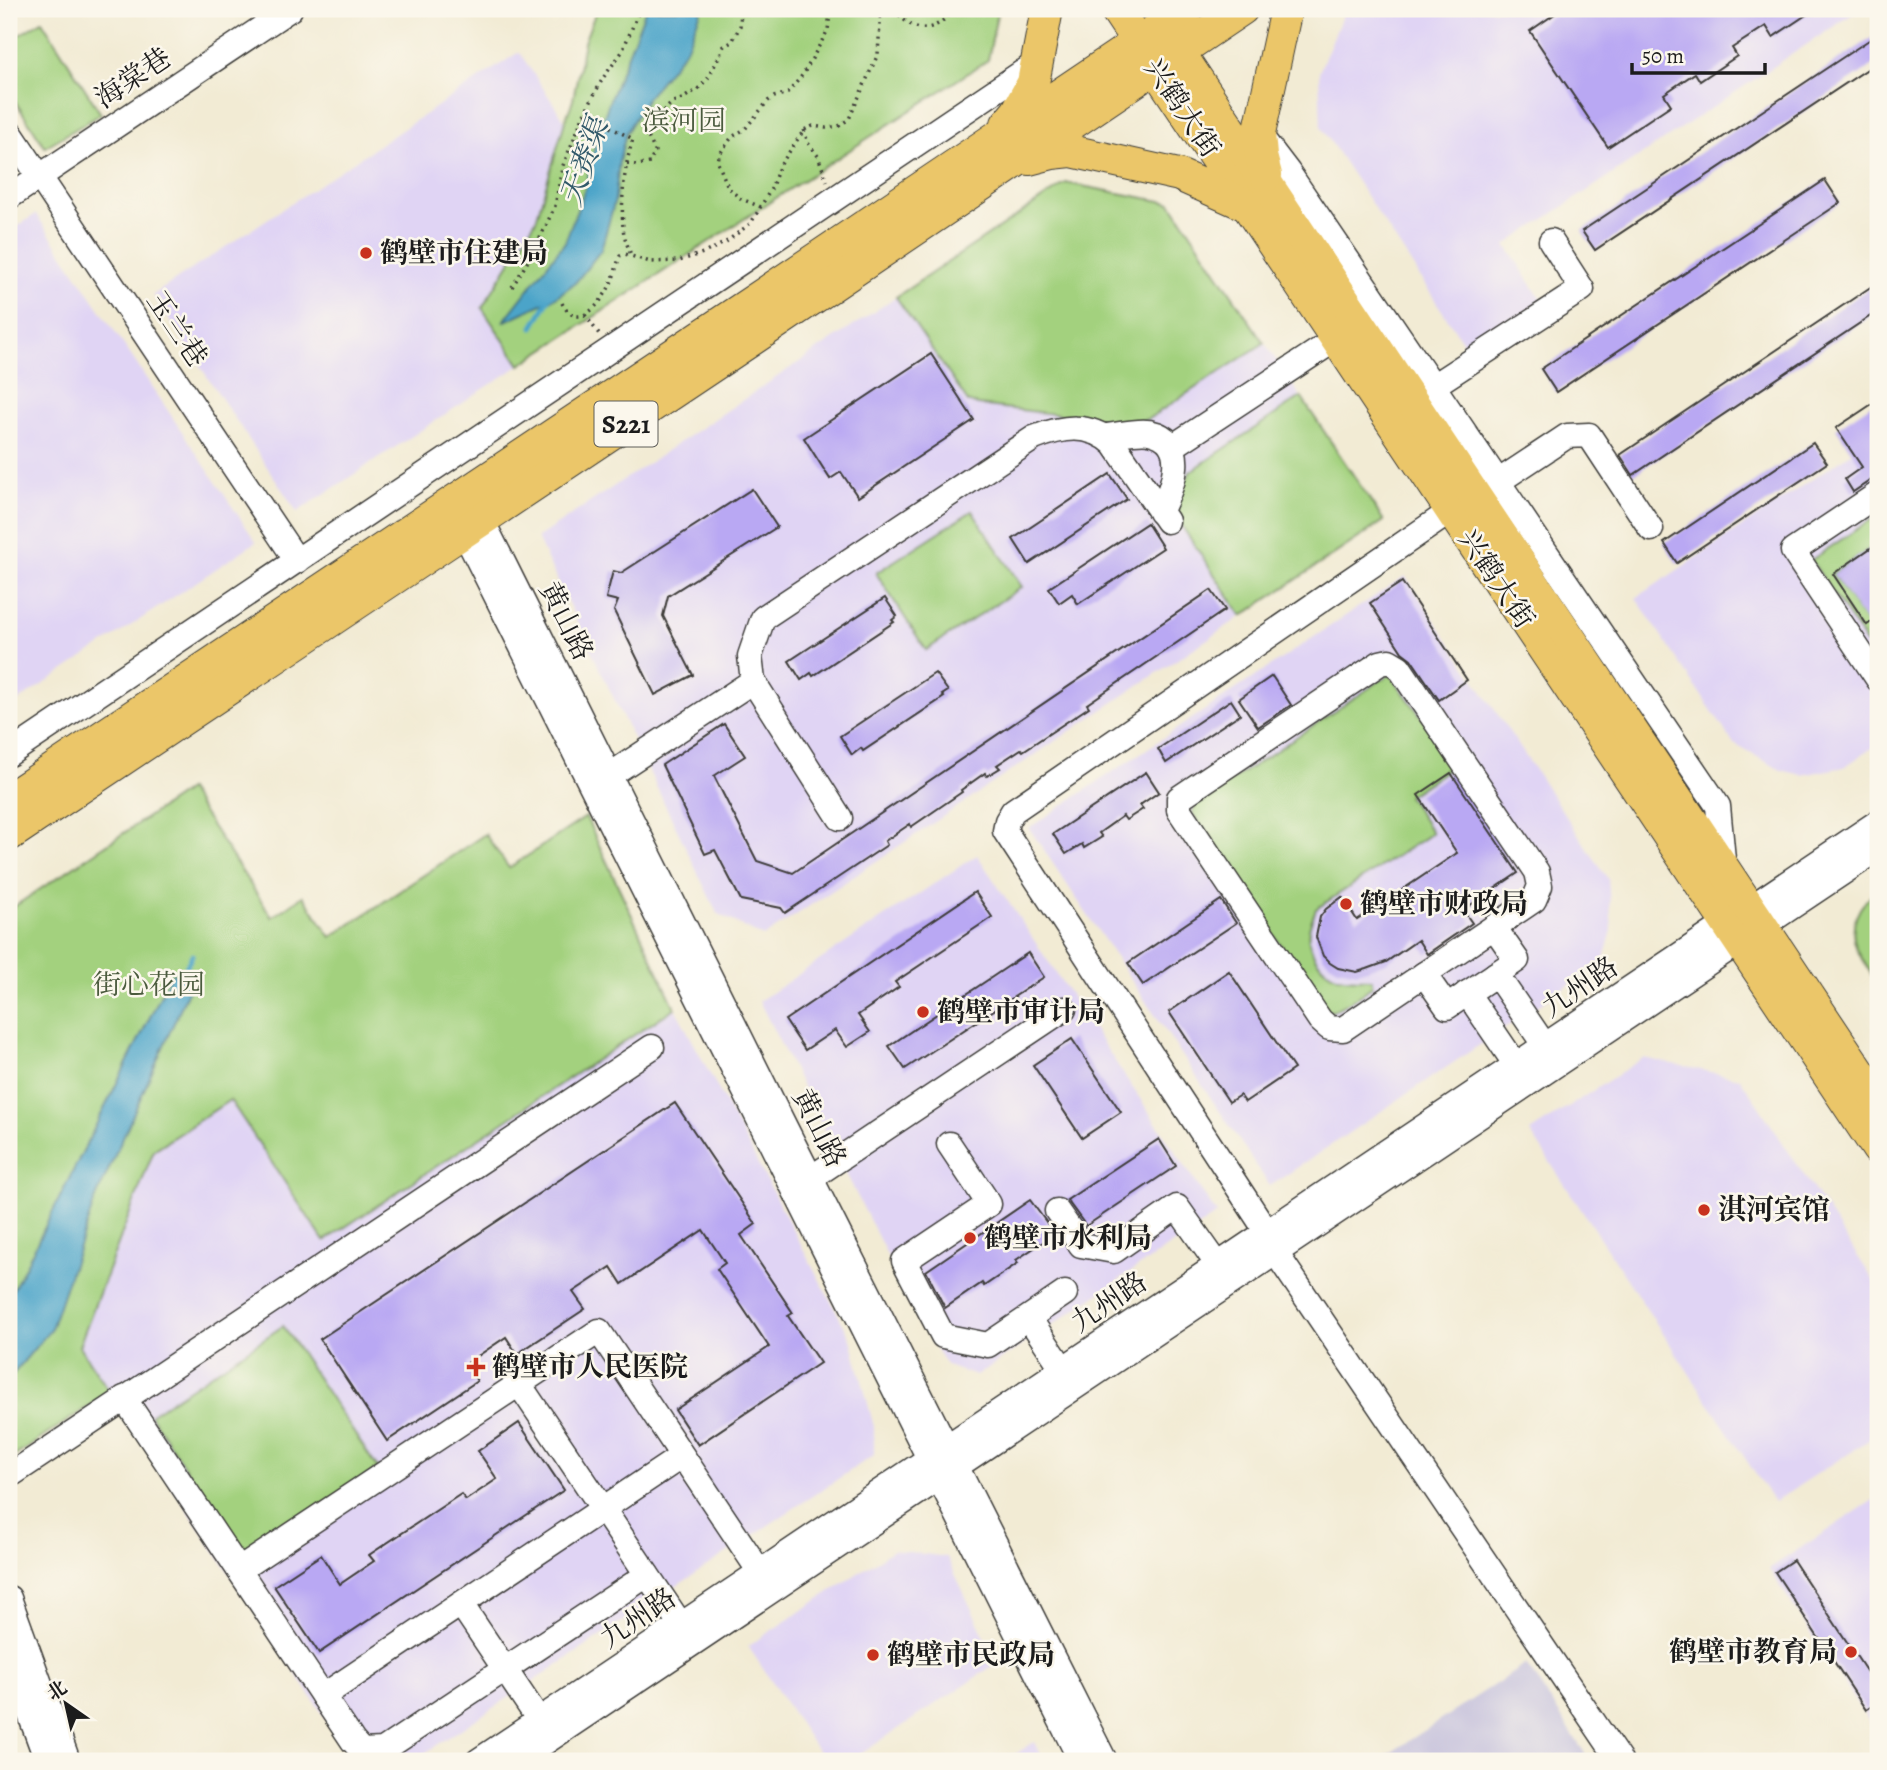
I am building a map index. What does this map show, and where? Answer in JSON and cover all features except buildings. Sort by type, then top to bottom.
[{"type":"main road","points":[[993,139],[1017,112],[1033,83],[1047,9]]},
{"type":"main road","name":"兴鹤大街","points":[[1116,9],[1159,21],[1167,60],[1258,197],[1475,497],[1724,871],[1744,926],[1878,1100]]},
{"type":"main road","name":"S221","points":[[9,835],[1242,9]]},
{"type":"main road","points":[[1014,163],[1052,153],[1071,152],[1179,175],[1258,197],[1261,156],[1259,134],[1286,9]]},
{"type":"main road","name":"S221","points":[[9,799],[993,139],[1159,21]]},
{"type":"main road","name":"兴鹤大街","points":[[1258,197],[1336,338],[1475,497],[1744,926],[1878,1149]]},
{"type":"street","name":"海棠巷","points":[[9,197],[290,9]]},
{"type":"street","points":[[9,754],[1038,62]]},
{"type":"street","name":"玉兰巷","points":[[9,131],[297,561]]},
{"type":"street","points":[[1259,134],[1288,172],[1433,386],[1475,497]]},
{"type":"street","points":[[1433,386],[1582,289],[1551,241]]},
{"type":"street","points":[[1172,447],[1336,338]]},
{"type":"street","points":[[840,818],[753,681],[750,656],[763,618],[1034,438],[1051,431],[1078,427],[1105,436],[1114,444],[1164,516],[1175,474],[1172,447],[1156,434],[1147,432],[1105,436]]},
{"type":"street","points":[[1620,1761],[1271,1242],[1005,831],[1013,811],[1567,436],[1589,435],[1651,529]]},
{"type":"street","points":[[1878,494],[1793,551],[1878,680]]},
{"type":"street","name":"黄山路","points":[[473,526],[610,775],[811,1178],[1081,1761]]},
{"type":"street","name":"黄山路","points":[[473,526],[943,1463],[1105,1761]]},
{"type":"street","points":[[1389,661],[1399,667],[1537,872],[1540,886],[1534,900],[1494,927],[1343,1029],[1329,1028],[1320,1020],[1179,810],[1179,798],[1380,663],[1389,661]]},
{"type":"street","points":[[610,775],[753,681]]},
{"type":"street","name":"九州路","points":[[517,1761],[943,1463],[1744,926],[1878,822]]},
{"type":"street","name":"九州路","points":[[478,1761],[760,1572],[943,1463],[1063,1369],[1218,1265],[1271,1242],[1545,1046],[1878,849]]},
{"type":"street","points":[[1424,974],[1447,1007],[1517,960],[1494,927]]},
{"type":"street","points":[[1496,974],[1545,1046]]},
{"type":"street","points":[[1467,993],[1516,1065]]},
{"type":"street","points":[[811,1178],[1064,1009]]},
{"type":"street","points":[[9,1476],[652,1047]]},
{"type":"street","points":[[949,1144],[989,1204],[904,1261],[943,1336],[988,1345],[1065,1293]]},
{"type":"street","points":[[1057,1211],[1081,1245],[1114,1251],[1178,1207],[1218,1265]]},
{"type":"street","points":[[1029,1318],[1063,1369]]},
{"type":"street","points":[[239,1570],[599,1331],[760,1572]]},
{"type":"street","points":[[519,1384],[681,1625]]},
{"type":"street","points":[[124,1398],[362,1751],[383,1751],[647,1575]]},
{"type":"street","points":[[323,1696],[682,1456]]},
{"type":"street","points":[[9,1598],[68,1761]]},
{"type":"street","points":[[461,1604],[539,1720]]},
{"type":"street","points":[[9,1657],[47,1761]]},
{"type":"path","points":[[512,287],[533,253],[555,206],[562,168],[584,114],[603,78],[622,52],[640,9]]},
{"type":"path","points":[[627,164],[650,163],[655,151],[647,135],[650,123],[673,102],[698,89],[709,77],[724,46],[732,42],[740,26],[741,9]]},
{"type":"path","points":[[761,207],[740,198],[728,187],[718,163],[719,155],[732,137],[745,129],[768,101],[788,93],[804,73],[828,30],[833,9]]},
{"type":"path","points":[[562,303],[567,312],[575,317],[585,315],[602,299],[620,256],[625,254],[650,262],[679,261],[706,252],[751,223],[771,189],[779,167],[804,130],[813,126],[839,126],[849,119],[878,54],[881,9]]},
{"type":"path","points":[[895,9],[906,22],[926,30],[953,9]]},
{"type":"path","points":[[584,114],[633,139],[624,189],[623,231],[631,256]]},
{"type":"path","points":[[804,130],[807,144],[818,156],[823,167],[832,200]]},
{"type":"shaded area","points":[[1345,9],[1860,9],[1506,245],[1542,301],[1468,350],[1321,127],[1319,72]]},
{"type":"shaded area","name":"鹤壁市住建局","points":[[519,52],[565,121],[536,220],[482,308],[520,365],[297,512],[153,295]]},
{"type":"shaded area","points":[[1066,183],[1171,203],[1384,521],[763,937],[717,913],[537,538]]},
{"type":"shaded area","points":[[36,214],[256,542],[9,707],[9,232]]},
{"type":"shaded area","points":[[1878,435],[1878,744],[1844,767],[1802,775],[1781,770],[1734,744],[1636,598]]},
{"type":"shaded area","name":"鹤壁市财政局","points":[[1405,576],[1608,879],[1612,930],[1603,962],[1270,1186],[1029,828]]},
{"type":"shaded area","points":[[977,855],[1217,1214],[976,1376],[947,1366],[931,1342],[759,1001]]},
{"type":"shaded area","name":"鹤壁市人民医院","points":[[675,1008],[851,1339],[874,1427],[874,1455],[413,1761],[354,1761],[79,1346],[154,1150],[230,1100],[324,1241]]},
{"type":"shaded area","name":"淇河宾馆","points":[[1643,1058],[1740,1078],[1878,1287],[1878,1434],[1774,1502],[1530,1132]]},
{"type":"shaded area","name":"鹤壁市教育局","points":[[1878,1497],[1878,1735],[1769,1569]]},
{"type":"shaded area","name":"鹤壁市民政局","points":[[893,1550],[947,1557],[997,1663],[850,1761],[824,1761],[748,1646]]},
{"type":"shaded area","points":[[1526,1664],[1590,1761],[1378,1761]]},
{"type":"shaded area","points":[[1034,1742],[1043,1761],[1005,1761]]},
{"type":"green space","name":"滨河园","points":[[597,9],[998,9],[988,60],[520,365],[482,308],[536,220],[573,100],[584,42]]},
{"type":"green space","points":[[42,21],[101,114],[45,147],[9,92],[9,41]]},
{"type":"green space","points":[[1066,183],[1171,203],[1264,343],[1148,419],[1131,423],[968,402],[896,297]]},
{"type":"green space","points":[[1301,397],[1384,521],[1242,616],[1171,510],[1190,472]]},
{"type":"green space","points":[[972,511],[1022,587],[926,650],[876,573]]},
{"type":"green space","points":[[1878,515],[1878,543],[1833,574],[1867,624],[1878,617],[1878,648],[1872,652],[1811,560]]},
{"type":"green space","points":[[1390,674],[1456,764],[1408,796],[1432,833],[1316,909],[1309,937],[1312,951],[1321,965],[1339,977],[1372,979],[1372,986],[1360,996],[1331,1012],[1321,1005],[1192,813],[1195,805]]},
{"type":"green space","name":"街心花园","points":[[188,790],[272,917],[303,896],[331,937],[485,834],[509,868],[586,817],[675,1008],[324,1241],[230,1100],[154,1150],[79,1346],[110,1392],[12,1458],[9,1452],[9,910]]},
{"type":"green space","points":[[1878,890],[1878,984],[1859,953],[1853,932],[1860,908]]},
{"type":"green space","points":[[283,1326],[378,1469],[245,1557],[150,1415]]},
{"type":"water","points":[[646,9],[702,9],[686,49],[647,98],[626,133],[619,162],[615,200],[601,250],[576,282],[555,298],[503,322],[565,242],[585,189],[609,102]]},
{"type":"water","points":[[172,973],[193,980],[95,1200],[51,1329],[9,1379],[9,1297]]},
{"type":"waterway","name":"天赉渠","points":[[533,327],[549,299]]},
{"type":"waterway","points":[[179,982],[192,955]]},
{"type":"place","name":"鹤壁市住建局","points":[[366,253]]},
{"type":"place","name":"鹤壁市财政局","points":[[1346,904]]},
{"type":"place","name":"鹤壁市审计局","points":[[923,1012]]},
{"type":"place","name":"淇河宾馆","points":[[1704,1210]]},
{"type":"place","name":"鹤壁市水利局","points":[[970,1238]]},
{"type":"place","name":"鹤壁市人民医院","points":[[476,1367]]},
{"type":"place","name":"鹤壁市教育局","points":[[1851,1652]]},
{"type":"place","name":"鹤壁市民政局","points":[[873,1655]]}]
